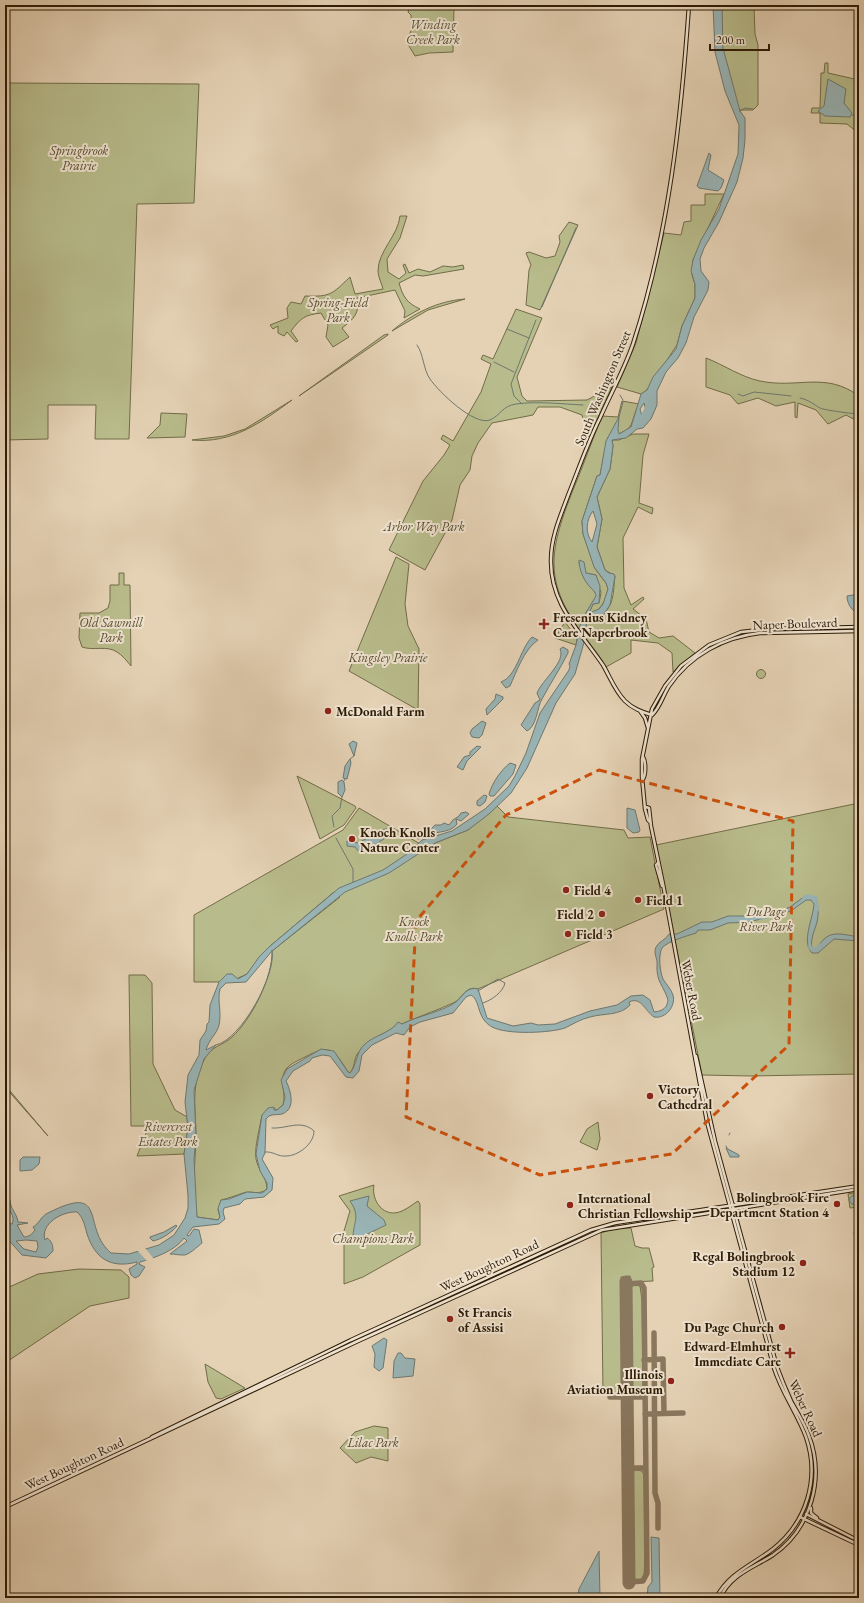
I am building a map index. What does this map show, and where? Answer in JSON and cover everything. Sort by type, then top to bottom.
[{"type":"main road","name":"South Washington Street","points":[[652,715],[638,710],[622,698],[605,669],[566,615],[556,593],[551,567],[552,544],[558,522],[594,431],[627,361],[647,293],[670,195],[680,116],[689,5]]},
{"type":"main road","name":"Naper Boulevard","points":[[652,715],[652,709],[658,697],[672,675],[694,654],[716,641],[734,634],[755,630],[859,627]]},
{"type":"main road","name":"Naper Boulevard","points":[[652,715],[668,688],[683,669],[705,651],[728,640],[745,635],[766,632],[859,631]]},
{"type":"main road","points":[[638,710],[645,718],[648,729]]},
{"type":"main road","name":"Weber Road","points":[[652,715],[642,765],[646,807],[648,808],[658,863],[656,865],[662,886],[674,946],[707,1122],[729,1209],[776,1376],[805,1436],[809,1447],[812,1469],[808,1500],[800,1517],[780,1543],[737,1572],[716,1598]]},
{"type":"main road","name":"Weber Road","points":[[694,1052],[698,1063],[715,1141],[777,1367],[790,1400],[808,1432],[813,1447],[816,1477],[811,1505],[807,1514],[786,1544],[773,1555],[737,1576],[720,1598]]},
{"type":"main road","name":"West Boughton Road","points":[[152,1437],[204,1410],[351,1340],[591,1230],[615,1223],[728,1204],[859,1186]]},
{"type":"main road","name":"West Boughton Road","points":[[5,1507],[152,1437],[595,1232],[624,1225],[859,1189]]},
{"type":"main road","points":[[741,1248],[748,1260]]},
{"type":"main road","points":[[811,1505],[812,1512],[821,1521]]},
{"type":"main road","points":[[803,1512],[859,1541]]},
{"type":"main road","points":[[800,1517],[859,1545]]},
{"type":"highlighted area","points":[[599,770],[793,821],[789,1045],[672,1154],[540,1175],[406,1117],[416,921],[506,815]]},
{"type":"green space","name":"Winding Creek Park","points":[[410,5],[454,5],[453,52],[429,53],[415,56],[406,41],[412,29],[411,15],[408,12]]},
{"type":"green space","points":[[717,5],[754,5],[755,34],[758,45],[758,105],[753,110],[738,110],[719,58]]},
{"type":"green space","points":[[825,63],[828,63],[828,73],[859,80],[859,119],[857,132],[847,124],[820,123],[820,113],[811,113],[812,108],[820,108],[821,73],[824,73]]},
{"type":"green space","name":"Springbrook Prairie","points":[[5,83],[199,84],[194,203],[137,204],[129,439],[95,439],[96,405],[48,405],[48,439],[5,440]]},
{"type":"green space","points":[[705,194],[724,194],[693,260],[692,275],[695,284],[695,298],[682,326],[677,345],[647,390],[641,394],[617,387],[636,343],[664,233],[681,235],[684,222],[691,221],[691,205],[705,205]]},
{"type":"green space","name":"Spring-Field Park","points":[[400,216],[407,216],[400,238],[387,259],[388,272],[399,279],[406,273],[403,265],[405,264],[409,273],[418,269],[430,272],[443,266],[453,267],[463,265],[464,269],[423,276],[415,275],[399,283],[406,299],[420,309],[404,318],[405,311],[395,290],[357,298],[357,312],[353,319],[342,328],[349,337],[333,347],[326,337],[328,325],[321,313],[303,318],[291,331],[298,341],[296,342],[287,332],[284,336],[278,333],[278,326],[273,329],[270,325],[288,318],[287,308],[291,302],[301,304],[305,296],[326,295],[335,291],[350,277],[355,294],[383,289],[378,273],[379,264],[384,250],[396,230]]},
{"type":"green space","points":[[569,222],[578,225],[540,310],[526,305],[529,270],[531,265],[526,253],[529,252],[546,258],[555,256],[560,242],[559,236]]},
{"type":"green space","points":[[465,299],[428,310],[392,331],[408,319],[426,309],[445,302]]},
{"type":"green space","name":"Arbor Way Park","points":[[516,309],[542,318],[517,377],[522,396],[527,401],[587,400],[612,387],[589,437],[582,415],[560,407],[538,407],[533,415],[492,423],[478,443],[472,456],[470,470],[460,485],[452,520],[425,570],[389,550],[423,481],[444,455],[450,445],[441,439],[443,435],[453,441],[481,392],[491,364],[481,359],[483,355],[493,359]]},
{"type":"green space","points":[[384,335],[388,335],[299,396]]},
{"type":"green space","points":[[706,358],[746,377],[760,381],[774,383],[823,382],[835,384],[847,389],[859,396],[859,422],[846,415],[828,424],[816,410],[798,403],[797,418],[795,417],[795,402],[776,406],[758,398],[738,404],[730,395],[706,387]]},
{"type":"green space","points":[[292,400],[246,430],[220,439],[192,440],[224,436],[245,429]]},
{"type":"green space","points":[[622,401],[639,404],[628,429],[624,432],[608,437],[600,475],[597,476],[582,521],[583,534],[596,570],[606,583],[608,589],[604,602],[599,609],[593,613],[589,613],[593,604],[599,603],[601,593],[596,575],[585,573],[579,562],[584,578],[597,595],[581,621],[580,630],[568,612],[555,578],[554,562],[559,528],[602,416],[618,417]]},
{"type":"green space","points":[[161,413],[187,414],[185,437],[147,438],[160,425]]},
{"type":"green space","points":[[633,434],[649,434],[643,455],[639,503],[653,508],[652,514],[638,507],[623,538],[624,588],[631,605],[643,597],[644,599],[633,609],[646,619],[649,632],[659,638],[673,636],[695,653],[673,672],[672,653],[658,643],[631,640],[631,653],[606,667],[585,639],[587,623],[604,613],[611,604],[615,576],[605,570],[597,547],[602,519],[597,497],[610,469],[613,446],[612,440],[619,440]]},
{"type":"green space","name":"Kingsley Prairie","points":[[396,557],[409,564],[405,604],[408,626],[419,649],[418,710],[349,671]]},
{"type":"green space","name":"Old Sawmill Park","points":[[119,573],[124,573],[124,585],[130,585],[131,666],[121,655],[113,650],[82,647],[79,638],[80,613],[99,613],[108,608],[110,601],[110,585],[119,585]]},
{"type":"green space","points":[[565,622],[577,638],[576,645],[555,638]]},
{"type":"green space","points":[[825,629],[762,631],[731,637],[756,631]]},
{"type":"green space","points":[[761,669],[766,674],[761,679],[756,674]]},
{"type":"green space","points":[[297,776],[355,806],[356,808],[344,825],[320,839]]},
{"type":"green space","name":"DuPage River Park","points":[[859,803],[859,1074],[751,1076],[702,1075],[656,845]]},
{"type":"green space","name":"Knock Knolls Park","points":[[497,806],[508,817],[624,830],[628,838],[650,837],[664,909],[478,989],[470,989],[453,1003],[410,1020],[390,1030],[359,1052],[350,1073],[335,1054],[326,1050],[321,1050],[292,1064],[286,1069],[283,1078],[283,1105],[277,1110],[273,1108],[262,1115],[256,1149],[256,1159],[266,1181],[267,1189],[258,1193],[246,1192],[221,1200],[218,1210],[220,1217],[218,1220],[197,1217],[194,1188],[196,1138],[195,1089],[204,1060],[213,1049],[232,1037],[253,1009],[260,997],[269,973],[272,951],[340,897],[334,892],[269,947],[247,974],[236,979],[231,974],[219,982],[194,982],[194,915],[343,830],[359,808],[427,848],[435,843],[468,830]]},
{"type":"green space","name":"Rivercrest Estates Park","points":[[129,975],[145,975],[152,983],[153,1064],[175,1110],[187,1117],[188,1128],[184,1154],[137,1156],[149,1126],[131,1126]]},
{"type":"green space","points":[[5,1085],[48,1136],[5,1087]]},
{"type":"green space","points":[[598,1122],[600,1139],[597,1150],[580,1142],[587,1129]]},
{"type":"green space","name":"Champions Park","points":[[374,1185],[375,1197],[380,1207],[384,1211],[396,1213],[408,1208],[418,1201],[420,1204],[420,1245],[363,1277],[344,1284],[344,1231],[350,1211],[339,1196]]},
{"type":"green space","points":[[859,1192],[859,1207],[850,1208],[848,1194]]},
{"type":"green space","points":[[631,1228],[635,1246],[649,1248],[654,1267],[652,1268],[653,1281],[630,1282],[630,1276],[621,1277],[623,1393],[614,1395],[603,1393],[601,1233],[613,1229]]},
{"type":"green space","points":[[79,1269],[121,1270],[129,1277],[129,1298],[90,1306],[5,1363],[5,1289],[38,1274]]},
{"type":"green space","points":[[635,1285],[640,1286],[642,1300],[643,1389],[642,1393],[631,1394],[630,1287]]},
{"type":"green space","points":[[205,1364],[245,1388],[221,1399],[216,1398],[208,1382]]},
{"type":"green space","name":"Lilac Park","points":[[374,1426],[388,1428],[388,1461],[371,1457],[356,1463],[340,1448],[355,1432]]},
{"type":"green space","points":[[632,1471],[642,1471],[644,1475],[645,1553],[644,1578],[638,1580],[633,1578]]},
{"type":"green space","points":[[455,1593],[455,1598],[431,1598]]},
{"type":"green space","points":[[264,1596],[304,1598],[243,1598]]},
{"type":"water","points":[[713,5],[722,5],[723,48],[740,111],[745,118],[743,158],[737,182],[700,259],[701,271],[709,282],[708,290],[694,317],[686,343],[678,358],[666,372],[657,391],[657,405],[651,419],[643,428],[637,429],[626,438],[612,440],[613,446],[610,469],[597,497],[602,519],[597,547],[605,570],[614,574],[615,576],[610,605],[602,617],[590,621],[586,625],[585,639],[575,674],[556,703],[527,768],[511,793],[489,814],[468,830],[435,843],[389,873],[345,892],[272,951],[246,982],[226,983],[220,989],[219,1025],[206,1050],[216,1045],[204,1059],[194,1090],[196,1137],[194,1159],[197,1217],[218,1220],[220,1217],[218,1208],[221,1200],[229,1199],[247,1192],[262,1193],[267,1189],[267,1183],[260,1171],[256,1154],[262,1115],[268,1108],[274,1107],[274,1110],[277,1110],[283,1105],[285,1097],[281,1080],[287,1069],[321,1049],[334,1051],[350,1073],[359,1051],[368,1042],[391,1029],[398,1022],[402,1024],[451,1005],[468,990],[474,988],[478,989],[487,1018],[513,1026],[531,1023],[538,1025],[555,1024],[590,1011],[617,1005],[631,996],[643,995],[650,1000],[654,1012],[660,1011],[666,1007],[668,1000],[659,980],[655,950],[657,945],[669,934],[677,934],[702,922],[712,922],[728,916],[753,916],[765,912],[781,911],[790,907],[805,896],[816,898],[818,907],[818,919],[812,938],[812,948],[816,950],[825,938],[834,934],[859,937],[859,941],[834,939],[818,953],[812,953],[808,943],[808,930],[814,904],[811,900],[806,900],[791,911],[749,922],[728,923],[710,930],[698,930],[696,933],[665,945],[661,951],[660,968],[663,979],[671,991],[674,999],[669,1011],[662,1016],[654,1017],[643,1005],[637,1001],[633,1001],[629,1002],[630,1005],[626,1009],[617,1013],[587,1018],[558,1030],[539,1032],[508,1031],[499,1030],[487,1023],[483,1019],[476,1001],[471,995],[466,997],[453,1013],[420,1022],[410,1027],[404,1035],[396,1033],[372,1045],[362,1055],[359,1071],[353,1078],[346,1077],[330,1056],[322,1055],[312,1058],[310,1061],[293,1071],[286,1081],[291,1095],[291,1104],[289,1108],[282,1114],[271,1115],[266,1119],[265,1153],[262,1159],[273,1178],[272,1190],[264,1197],[245,1199],[240,1204],[224,1208],[223,1212],[225,1219],[219,1224],[193,1227],[187,1235],[189,1236],[194,1229],[199,1230],[202,1243],[188,1254],[170,1254],[187,1241],[184,1238],[170,1250],[140,1262],[139,1264],[145,1267],[139,1276],[135,1278],[131,1275],[129,1269],[137,1264],[137,1262],[119,1264],[111,1263],[105,1260],[94,1249],[90,1242],[85,1225],[79,1214],[77,1212],[71,1212],[59,1216],[49,1224],[46,1229],[44,1234],[45,1240],[47,1238],[50,1241],[53,1251],[46,1258],[22,1255],[5,1236],[5,1223],[12,1224],[13,1218],[5,1204],[5,1198],[10,1200],[18,1222],[28,1223],[17,1225],[24,1237],[33,1233],[35,1230],[33,1227],[46,1214],[67,1205],[79,1203],[87,1205],[102,1243],[111,1253],[129,1254],[159,1245],[174,1235],[185,1218],[188,1208],[184,1154],[188,1128],[185,1102],[188,1075],[199,1055],[200,1040],[206,1031],[207,1024],[209,1022],[210,1005],[219,982],[227,974],[232,974],[238,979],[247,974],[259,957],[269,947],[339,888],[383,870],[407,854],[422,840],[452,831],[485,809],[509,786],[515,776],[526,753],[540,713],[569,670],[569,664],[576,645],[581,621],[596,596],[582,575],[579,560],[584,562],[586,573],[596,575],[600,586],[599,603],[593,604],[589,613],[599,609],[603,604],[608,589],[606,583],[594,567],[583,534],[582,521],[597,476],[600,475],[606,441],[619,417],[619,434],[631,427],[641,394],[647,390],[653,377],[676,349],[682,326],[695,298],[695,284],[691,271],[693,260],[701,240],[719,209],[738,154],[739,125],[725,91],[715,52]],"holes":[[[644,403],[646,411],[642,416],[640,409]],[[593,511],[597,524],[592,542],[587,531],[587,526]],[[16,1241],[37,1241],[38,1247],[36,1252],[24,1249]]]},
{"type":"water","points":[[828,79],[846,89],[844,103],[852,113],[850,117],[825,116],[818,111],[824,106]]},
{"type":"water","points":[[709,153],[711,155],[708,170],[724,180],[718,191],[699,188],[697,186]]},
{"type":"water","points":[[859,594],[859,614],[850,607],[847,596]]},
{"type":"water","points":[[532,637],[538,640],[525,655],[510,686],[506,688],[501,682],[511,674],[524,648]]},
{"type":"water","points":[[563,647],[568,650],[568,653],[540,702],[533,725],[527,731],[521,725],[535,703],[540,700],[537,693],[560,660],[560,649]]},
{"type":"water","points":[[496,694],[503,697],[503,699],[487,715],[486,709],[495,699]]},
{"type":"water","points":[[482,721],[486,723],[482,735],[479,738],[472,737],[470,733],[472,729]]},
{"type":"water","points":[[353,741],[357,743],[354,756],[349,744]]},
{"type":"water","points":[[477,746],[481,747],[467,761],[463,770],[457,767],[464,757],[470,755],[470,752]]},
{"type":"water","points":[[350,759],[351,763],[347,779],[343,778],[345,766]]},
{"type":"water","points":[[510,763],[516,765],[513,774],[494,796],[490,796],[490,790],[497,777]]},
{"type":"water","points":[[342,780],[344,782],[345,790],[342,797],[338,793],[338,782]]},
{"type":"water","points":[[484,795],[487,796],[485,802],[480,806],[477,805],[477,801]]},
{"type":"water","points":[[627,808],[635,810],[640,830],[639,832],[633,833],[627,828]]},
{"type":"water","points":[[466,812],[469,814],[461,821],[456,819],[457,824],[450,830],[428,834],[419,839],[412,836],[413,832],[420,833],[427,829],[431,829],[435,825],[441,825],[444,823],[449,825],[461,813]]},
{"type":"water","points":[[385,829],[388,829],[390,835],[365,851],[359,852],[355,847],[347,846],[347,841],[358,843]]},
{"type":"water","points":[[726,1148],[739,1155],[739,1157],[730,1157]]},
{"type":"water","points":[[23,1157],[40,1157],[39,1164],[32,1170],[20,1171],[20,1160]]},
{"type":"water","points":[[369,1196],[367,1206],[384,1220],[386,1225],[359,1238],[353,1238],[356,1216],[350,1201]]},
{"type":"water","points":[[852,1196],[856,1196],[858,1200],[856,1204],[852,1204],[850,1202],[850,1198]]},
{"type":"water","points":[[176,1225],[177,1226],[175,1229],[163,1237],[153,1241],[150,1238],[164,1232]]},
{"type":"water","points":[[855,1229],[859,1229],[859,1250],[854,1233]]},
{"type":"water","points":[[384,1338],[387,1340],[383,1368],[379,1371],[374,1367],[375,1354],[372,1346]]},
{"type":"water","points":[[398,1353],[401,1353],[405,1358],[415,1359],[413,1376],[393,1378],[394,1361]]},
{"type":"water","points":[[651,1537],[659,1538],[660,1598],[647,1598],[648,1587],[652,1582]]},
{"type":"water","points":[[599,1551],[600,1598],[581,1598],[578,1596],[579,1589]]},
{"type":"pier","points":[[145,1248],[154,1259],[147,1261],[137,1250]]},
{"type":"waterway","points":[[740,111],[745,108],[753,109]]},
{"type":"waterway","points":[[542,307],[576,228]]},
{"type":"waterway","points":[[522,404],[514,396],[511,384],[536,320]]},
{"type":"waterway","points":[[507,329],[529,338]]},
{"type":"waterway","points":[[417,345],[430,379],[457,407],[475,418],[490,420],[511,405],[524,403],[583,405]]},
{"type":"waterway","points":[[494,362],[514,372]]},
{"type":"waterway","points":[[591,403],[603,397],[606,392]]},
{"type":"waterway","points":[[738,394],[743,396],[754,392],[791,396]]},
{"type":"waterway","points":[[620,395],[623,400]]},
{"type":"waterway","points":[[800,398],[822,409],[859,414]]},
{"type":"waterway","points":[[619,417],[623,402]]},
{"type":"waterway","points":[[641,419],[647,407]]},
{"type":"waterway","points":[[350,759],[354,756]]},
{"type":"waterway","points":[[334,827],[332,816],[340,808],[342,797]]},
{"type":"waterway","points":[[336,838],[353,869],[353,882]]},
{"type":"waterway","points":[[804,898],[808,896],[816,898],[817,910]]},
{"type":"waterway","points":[[760,918],[781,914]]},
{"type":"waterway","points":[[810,946],[810,948],[817,949],[820,945]]},
{"type":"waterway","points":[[216,1045],[226,1040],[236,1031],[255,1005],[269,974],[272,961],[272,950]]},
{"type":"waterway","points":[[478,991],[498,979],[505,983],[502,990],[497,995],[483,1003]]},
{"type":"waterway","points":[[265,1152],[271,1152],[283,1156],[300,1152],[308,1145],[314,1131],[309,1127],[299,1125],[272,1128]]},
{"type":"taxiway","points":[[626,1284],[641,1283],[644,1288],[647,1573],[643,1581],[629,1582]]},
{"type":"taxiway","points":[[654,1333],[655,1493],[658,1503],[658,1528]]},
{"type":"taxiway","points":[[644,1360],[663,1359],[664,1413]]},
{"type":"taxiway","points":[[610,1397],[645,1397]]},
{"type":"taxiway","points":[[645,1414],[683,1413]]},
{"type":"taxiway","points":[[628,1468],[645,1468]]},
{"type":"runway","points":[[626,1282],[629,1583]]},
{"type":"place","name":"Fresenius Kidney Care Naperbrook","points":[[544,624]]},
{"type":"place","name":"McDonald Farm","points":[[328,711]]},
{"type":"place","name":"Knoch Knolls Nature Center","points":[[352,839]]},
{"type":"place","name":"Field 4","points":[[566,890]]},
{"type":"place","name":"Field 1","points":[[638,900]]},
{"type":"place","name":"Field 2","points":[[602,914]]},
{"type":"place","name":"Field 3","points":[[568,934]]},
{"type":"place","name":"Victory Cathedral","points":[[650,1096]]},
{"type":"place","name":"Bolingbrook Fire Department Station 4","points":[[837,1204]]},
{"type":"place","name":"International Christian Fellowship","points":[[570,1205]]},
{"type":"place","name":"Regal Bolingbrook Stadium 12","points":[[803,1263]]},
{"type":"place","name":"St Francis of Assisi","points":[[450,1319]]},
{"type":"place","name":"Du Page Church","points":[[782,1327]]},
{"type":"place","name":"Edward-Elmhurst Immediate Care","points":[[790,1353]]},
{"type":"place","name":"Illinois Aviation Museum","points":[[671,1381]]}]
